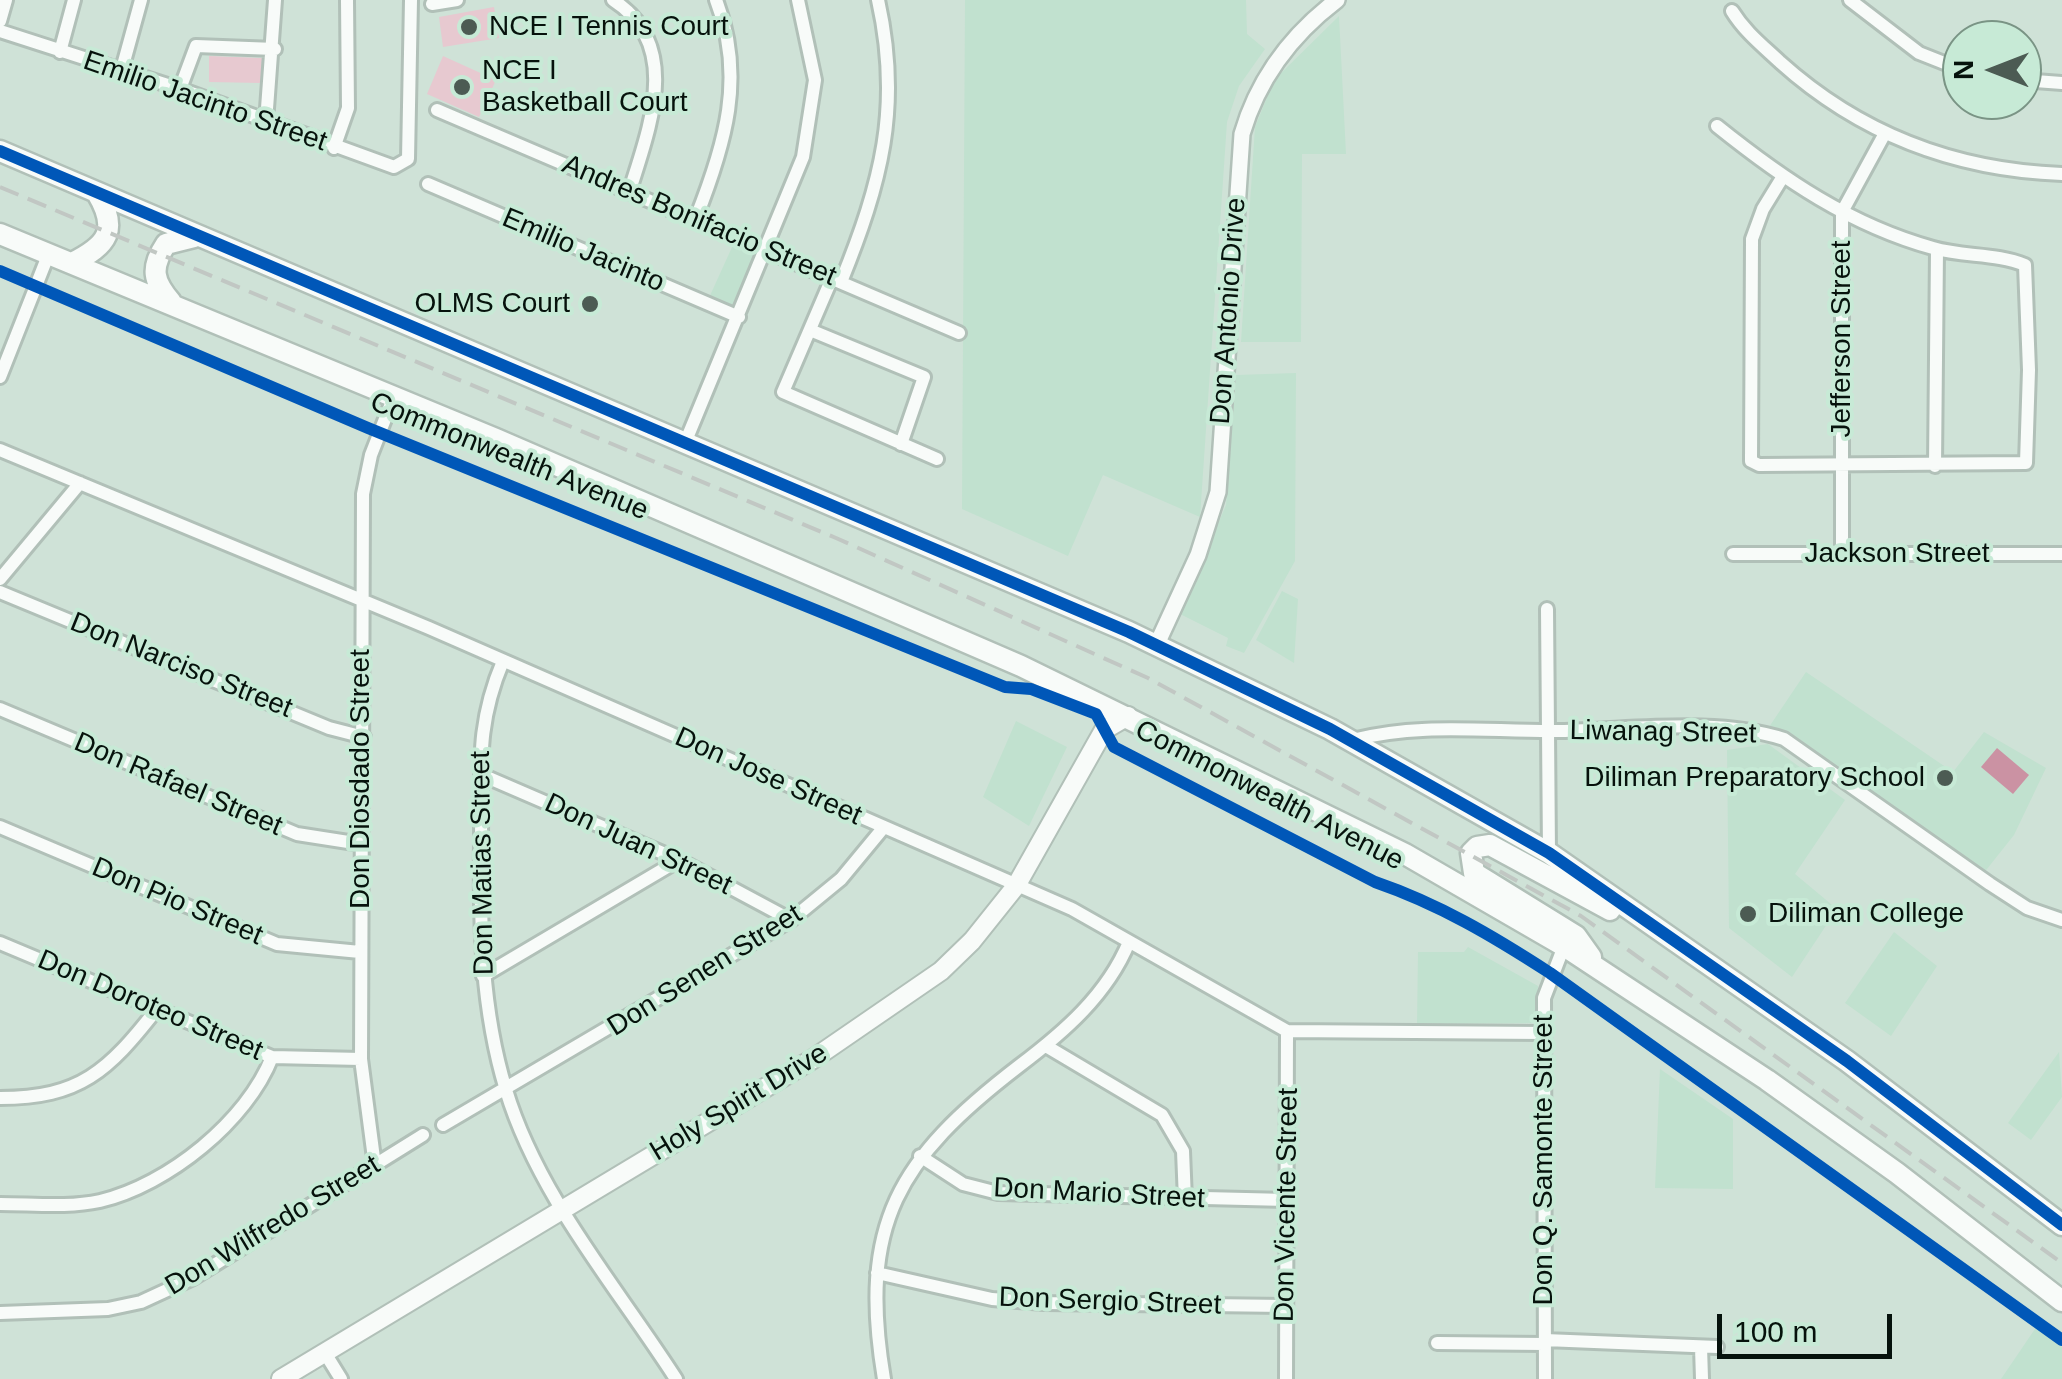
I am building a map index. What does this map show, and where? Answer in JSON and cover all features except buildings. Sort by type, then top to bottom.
[{"type":"main road","points":[[0,151],[1157,644],[1351,740],[1549,853],[1847,1061],[2062,1225]]},
{"type":"main road","points":[[72,263],[96,250],[107,231],[108,215],[97,193]]},
{"type":"main road","name":"Commonwealth Avenue","points":[[0,234],[394,396],[1100,703],[1405,854],[1564,946],[1821,1118],[2062,1301]]},
{"type":"main road","points":[[174,307],[157,286],[154,270],[166,244],[196,236]]},
{"type":"main road","points":[[1100,703],[1104,730],[1128,716]]},
{"type":"main road","name":"Holy Spirit Drive","points":[[282,1379],[902,1000],[972,942],[1016,886],[1104,730]]},
{"type":"main road","points":[[1601,971],[1576,936],[1474,873],[1469,864],[1474,850],[1490,845],[1674,942]]},
{"type":"street","points":[[0,21],[6,0]]},
{"type":"street","points":[[60,52],[74,0]]},
{"type":"street","points":[[122,69],[142,0]]},
{"type":"street","points":[[266,122],[276,0]]},
{"type":"street","points":[[334,148],[348,108],[347,0]]},
{"type":"street","name":"Emilio Jacinto Street","points":[[0,31],[180,88],[394,167],[408,159],[412,0]]},
{"type":"street","points":[[432,4],[458,0]]},
{"type":"street","points":[[614,0],[624,7],[645,37],[658,83],[630,190]]},
{"type":"street","points":[[696,218],[723,147],[732,100],[726,30],[716,0]]},
{"type":"street","points":[[685,443],[795,182],[813,107],[813,62],[798,0]]},
{"type":"street","points":[[878,0],[887,46],[888,132],[870,208],[782,392],[938,458]]},
{"type":"street","name":"Don Antonio Drive","points":[[1157,644],[1198,555],[1218,492],[1242,134],[1264,78],[1337,0]]},
{"type":"street","points":[[1850,0],[1919,53],[1942,62]]},
{"type":"street","points":[[1732,12],[1809,88],[1884,135],[1946,158],[2004,172],[2062,174]]},
{"type":"street","points":[[180,88],[196,46],[275,48]]},
{"type":"street","name":"Andres Bonifacio Street","points":[[437,110],[959,332]]},
{"type":"street","points":[[1717,126],[1782,178],[1842,212],[1937,250],[2025,265],[2030,370],[2026,463],[1758,465],[1750,454],[1752,239],[1763,209],[1782,178]]},
{"type":"street","name":"Jefferson Street","points":[[1842,554],[1842,212],[1884,135]]},
{"type":"street","name":"Emilio Jacinto","points":[[428,184],[739,317]]},
{"type":"street","points":[[1934,466],[1937,250]]},
{"type":"street","points":[[0,377],[48,253]]},
{"type":"street","points":[[810,330],[925,380],[901,444]]},
{"type":"street","name":"Don Diosdado Street","points":[[375,1166],[362,1059],[360,952],[363,494],[371,454],[394,396]]},
{"type":"street","name":"Don Jose Street","points":[[0,450],[503,660],[1072,909],[1286,1031],[1543,1033]]},
{"type":"street","points":[[0,579],[80,484]]},
{"type":"street","name":"Jackson Street","points":[[1732,554],[2062,554]]},
{"type":"street","name":"Don Narciso Street","points":[[0,592],[330,728],[364,737]]},
{"type":"street","points":[[1547,609],[1549,853]]},
{"type":"street","name":"Don Matias Street","points":[[503,660],[483,712],[483,976],[506,1092],[531,1151],[564,1209],[676,1379]]},
{"type":"street","name":"Don Rafael Street","points":[[0,709],[297,834],[362,844]]},
{"type":"street","name":"Liwanag Street","points":[[1351,740],[1418,727],[1726,730],[1784,739],[1990,884],[2027,908],[2062,920]]},
{"type":"street","name":"Don Juan Street","points":[[482,775],[679,860],[791,920]]},
{"type":"street","name":"Don Pio Street","points":[[0,827],[278,944],[360,952]]},
{"type":"street","name":"Don Senen Street","points":[[506,1092],[791,920],[840,879],[884,827]]},
{"type":"street","points":[[483,976],[679,860]]},
{"type":"street","points":[[884,1379],[875,1312],[877,1273],[888,1216],[920,1156],[970,1104],[1046,1046],[1100,992],[1129,942]]},
{"type":"street","name":"Don Doroteo Street","points":[[0,943],[272,1057],[362,1059]]},
{"type":"street","name":"Don Q. Samonte Street","points":[[1545,1379],[1543,1033],[1546,985],[1564,946]]},
{"type":"street","points":[[0,1098],[42,1098],[70,1090],[123,1052],[156,1010]]},
{"type":"street","name":"Don Vicente Street","points":[[1286,1031],[1286,1379]]},
{"type":"street","points":[[1046,1046],[1162,1115],[1183,1151],[1185,1200]]},
{"type":"street","points":[[0,1204],[99,1201],[144,1181],[228,1126],[262,1081],[272,1057]]},
{"type":"street","points":[[443,1125],[506,1092]]},
{"type":"street","name":"Don Wilfredo Street","points":[[0,1313],[108,1309],[141,1302],[193,1278],[423,1136]]},
{"type":"street","name":"Don Mario Street","points":[[920,1156],[964,1184],[998,1193],[1287,1200]]},
{"type":"street","name":"Don Sergio Street","points":[[877,1273],[1010,1301],[1116,1306],[1286,1306]]},
{"type":"street","points":[[1437,1343],[1717,1347]]},
{"type":"street","points":[[1701,1346],[1702,1379]]},
{"type":"street","points":[[325,1353],[341,1379]]},
{"type":"shaded area","points":[[965,0],[1246,0],[1247,34],[1265,49],[1239,86],[1227,122],[1200,517],[1103,475],[1068,556],[962,509]]},
{"type":"shaded area","name":"NCE I Tennis Court","points":[[494,7],[499,38],[443,47],[439,17]]},
{"type":"shaded area","points":[[1339,16],[1346,154],[1302,154],[1301,342],[1241,342],[1255,127],[1274,80]]},
{"type":"shaded area","points":[[209,56],[262,58],[261,83],[209,82]]},
{"type":"shaded area","name":"NCE I Basketball Court","points":[[443,56],[496,80],[479,117],[427,94]]},
{"type":"shaded area","points":[[733,245],[754,255],[747,270],[752,273],[734,313],[708,300]]},
{"type":"shaded area","points":[[1296,373],[1295,561],[1244,653],[1226,646],[1228,638],[1180,614],[1226,505],[1236,375]]},
{"type":"shaded area","points":[[1282,591],[1298,599],[1294,663],[1256,640]]},
{"type":"shaded area","name":"Diliman Preparatory School","points":[[1806,672],[1953,772],[1984,732],[2046,768],[2014,835],[1983,874],[1769,727]]},
{"type":"shaded area","points":[[1016,721],[1067,747],[1029,826],[983,797]]},
{"type":"shaded area","name":"Diliman Preparatory School","points":[[1768,744],[1845,800],[1795,874],[1837,909],[1792,977],[1729,928],[1727,750]]},
{"type":"shaded area","points":[[1997,748],[2029,775],[2013,794],[1981,767]]},
{"type":"shaded area","points":[[1894,932],[1937,966],[1891,1036],[1845,1003]]},
{"type":"shaded area","points":[[1468,947],[1538,986],[1537,1023],[1417,1024],[1418,952],[1464,952]]},
{"type":"shaded area","points":[[2059,1052],[2062,1097],[2031,1140],[2008,1123]]},
{"type":"shaded area","points":[[1660,1069],[1733,1119],[1733,1189],[1655,1188]]},
{"type":"shaded area","points":[[2037,1326],[2062,1347],[2062,1379],[2001,1379]]},
{"type":"railway","points":[[0,187],[836,538],[1148,678],[1581,916],[2062,1263]]},
{"type":"cycle path","points":[[0,151],[1129,632],[1330,729],[1549,853],[1847,1061],[2062,1225]]},
{"type":"cycle path","points":[[0,271],[368,428],[1005,687],[1031,689],[1096,714],[1114,747],[1375,882],[1465,922],[1550,973],[2062,1340]]},
{"type":"place","name":"NCE I Tennis Court","points":[[469,27]]},
{"type":"place","name":"NCE I Basketball Court","points":[[462,87]]},
{"type":"place","name":"OLMS Court","points":[[590,304]]},
{"type":"place","name":"Diliman Preparatory School","points":[[1945,778]]},
{"type":"place","name":"Diliman College","points":[[1748,914]]}]
